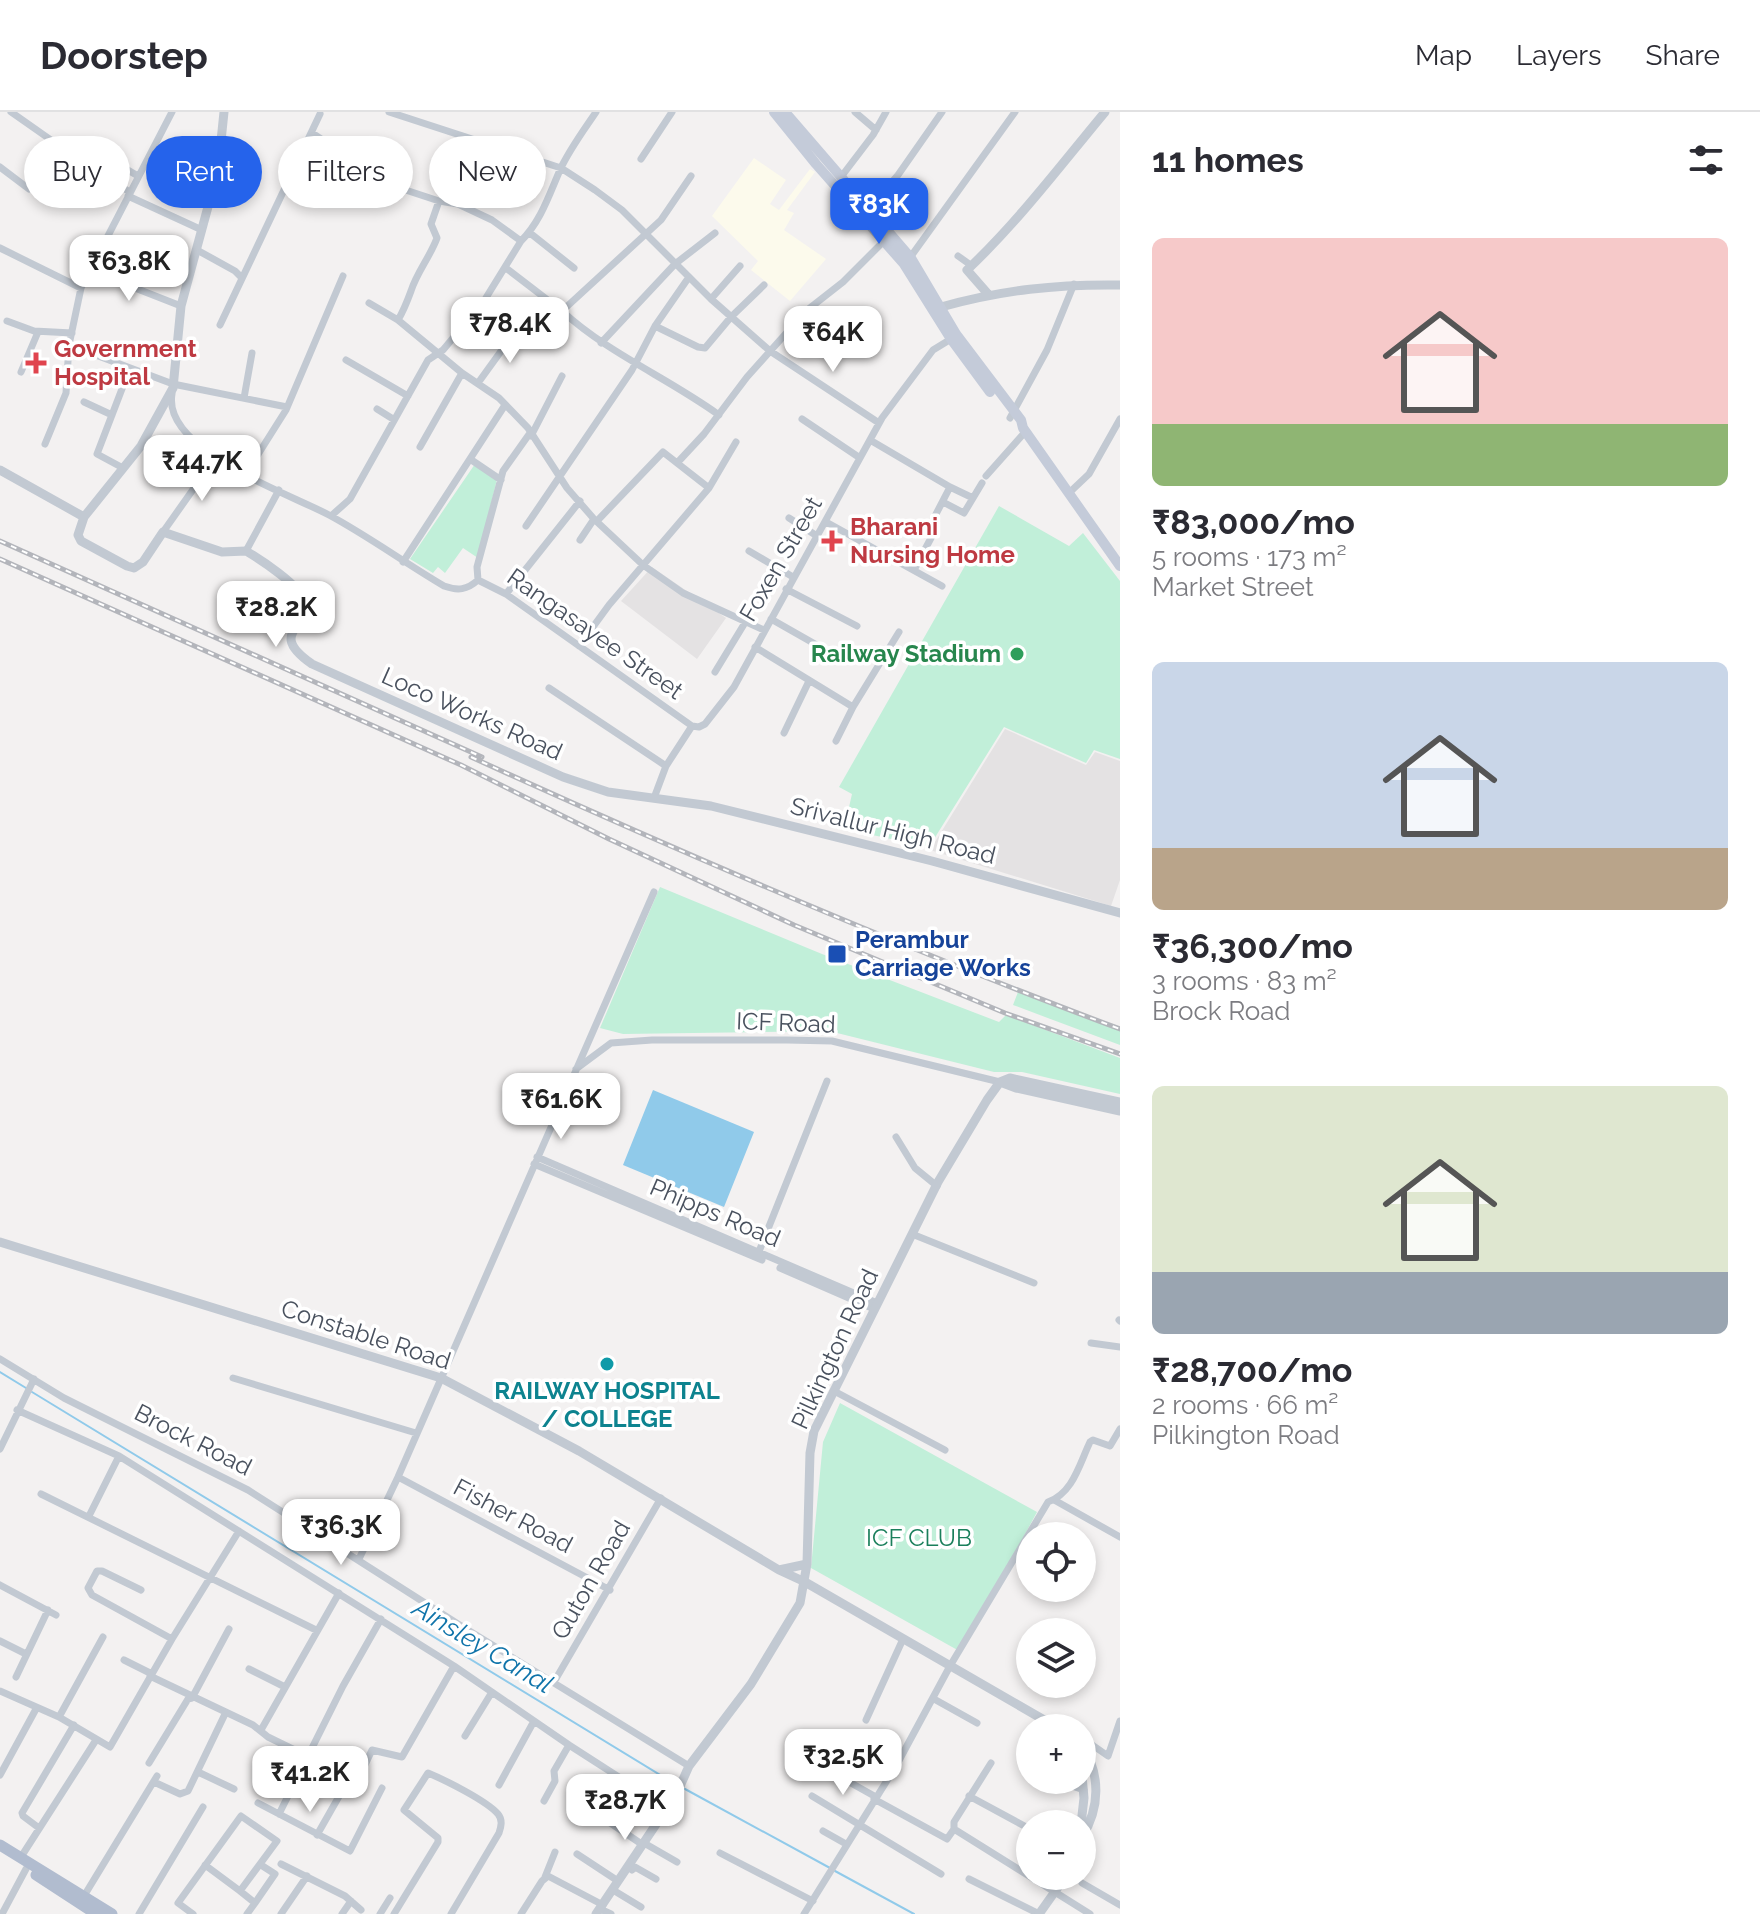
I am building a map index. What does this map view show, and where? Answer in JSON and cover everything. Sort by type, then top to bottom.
[{"type":"main road","points":[[774,112],[816,164],[885,240],[910,262]]},
{"type":"main road","points":[[785,112],[869,208],[910,262],[951,339],[1024,430],[1120,566]]},
{"type":"main road","points":[[938,310],[1012,416]]},
{"type":"main road","points":[[0,1845],[23,1863],[112,1914]]},
{"type":"main road","points":[[0,1853],[23,1863]]},
{"type":"main road","points":[[82,1899],[96,1914]]},
{"type":"street","points":[[11,112],[45,136]]},
{"type":"street","points":[[130,192],[172,112]]},
{"type":"street","points":[[216,457],[143,562],[134,568],[81,541],[78,535],[84,517],[141,446],[173,386],[181,306],[218,170],[224,112]]},
{"type":"street","points":[[389,112],[561,168],[622,210],[711,299],[770,351],[879,423]]},
{"type":"street","points":[[331,516],[350,499],[428,360],[443,350],[484,301],[521,241],[530,233],[552,193],[561,168],[596,112]]},
{"type":"street","points":[[641,159],[672,112]]},
{"type":"street","points":[[855,112],[876,130]]},
{"type":"street","points":[[841,177],[886,112]]},
{"type":"street","points":[[869,208],[898,175],[942,112]]},
{"type":"street","points":[[910,262],[1014,112]]},
{"type":"street","points":[[988,294],[967,273],[1018,220],[1037,192],[1105,112]]},
{"type":"street","points":[[220,325],[321,113]]},
{"type":"street","points":[[312,133],[336,149],[351,172],[429,198]]},
{"type":"street","points":[[0,167],[24,185]]},
{"type":"street","points":[[130,171],[138,176]]},
{"type":"street","points":[[562,311],[661,220],[691,176]]},
{"type":"street","points":[[130,194],[202,230]]},
{"type":"street","points":[[45,444],[66,393],[69,345],[81,288],[122,208]]},
{"type":"street","points":[[398,320],[408,305],[410,293],[437,238],[431,224],[437,208]]},
{"type":"street","points":[[466,208],[492,220],[521,241]]},
{"type":"street","points":[[530,233],[574,268]]},
{"type":"street","points":[[601,343],[675,264],[715,233]]},
{"type":"street","points":[[678,462],[806,311],[843,282],[885,240]]},
{"type":"street","points":[[0,248],[81,288]]},
{"type":"street","points":[[197,250],[241,277]]},
{"type":"street","points":[[958,256],[972,266]]},
{"type":"street","points":[[711,299],[740,266]]},
{"type":"street","points":[[506,268],[601,343],[676,385],[719,415]]},
{"type":"street","points":[[89,270],[181,306]]},
{"type":"street","points":[[245,475],[287,407],[343,276]]},
{"type":"street","points":[[526,526],[635,364],[655,326],[689,277]]},
{"type":"street","points":[[938,310],[988,294],[1074,284],[1120,285]]},
{"type":"street","points":[[1012,416],[1047,350],[1074,284]]},
{"type":"street","points":[[655,326],[705,348],[764,285]]},
{"type":"street","points":[[369,303],[398,320],[505,405],[531,434],[559,478],[596,520],[643,565],[683,593],[764,630]]},
{"type":"street","points":[[7,321],[38,332],[72,333]]},
{"type":"street","points":[[478,383],[517,329]]},
{"type":"street","points":[[21,372],[38,332]]},
{"type":"street","name":"Foxen Street","points":[[654,798],[666,766],[692,726],[705,724],[734,687],[879,423],[933,350],[951,339]]},
{"type":"street","points":[[69,345],[173,386],[287,407]]},
{"type":"street","points":[[244,398],[252,353]]},
{"type":"street","points":[[346,360],[408,396]]},
{"type":"street","points":[[123,468],[97,454],[130,368]]},
{"type":"street","points":[[420,447],[462,373]]},
{"type":"street","points":[[478,580],[477,567],[503,471],[531,434],[562,376]]},
{"type":"street","name":"Rangasayee Street","points":[[173,386],[170,406],[179,426],[202,448],[245,475],[331,516],[403,562],[456,590],[470,587],[478,580],[506,594],[692,726]]},
{"type":"street","points":[[84,402],[112,415]]},
{"type":"street","points":[[403,562],[505,405]]},
{"type":"street","points":[[377,409],[393,419]]},
{"type":"street","points":[[802,419],[860,458]]},
{"type":"street","points":[[1070,492],[1089,474],[1120,419]]},
{"type":"street","points":[[943,502],[964,513],[984,479],[1024,430]]},
{"type":"street","points":[[1111,436],[1120,440]]},
{"type":"street","points":[[870,440],[973,498]]},
{"type":"street","points":[[579,646],[709,488],[736,442]]},
{"type":"street","points":[[580,540],[662,452],[709,488]]},
{"type":"street","points":[[470,459],[501,480]]},
{"type":"street","points":[[0,470],[84,517]]},
{"type":"street","points":[[935,516],[950,487]]},
{"type":"street","points":[[163,532],[222,552],[246,551],[279,490]]},
{"type":"street","points":[[506,594],[580,501]]},
{"type":"street","points":[[789,518],[817,536]]},
{"type":"street","points":[[826,522],[942,586]]},
{"type":"street","points":[[914,570],[931,538]]},
{"type":"street","name":"Loco Works Road","points":[[246,551],[299,591],[305,602],[304,612],[292,631],[291,641],[297,653],[312,664],[563,777],[608,792],[654,798]]},
{"type":"street","points":[[749,551],[793,577]]},
{"type":"street","points":[[786,589],[857,626]]},
{"type":"street","points":[[771,619],[829,652]]},
{"type":"street","points":[[715,672],[746,621]]},
{"type":"street","points":[[836,741],[899,632]]},
{"type":"street","points":[[755,647],[853,707]]},
{"type":"street","points":[[784,733],[809,681]]},
{"type":"street","points":[[549,688],[666,766]]},
{"type":"street","name":"Srivallur High Road","points":[[654,798],[711,806],[756,817],[1120,913]]},
{"type":"street","points":[[359,1559],[398,1477],[654,892]]},
{"type":"street","name":"ICF Road","points":[[575,1070],[611,1043],[802,1040],[832,1041],[1000,1082]]},
{"type":"street","points":[[1000,1082],[1010,1078],[1024,1079],[1120,1102]]},
{"type":"street","points":[[758,1254],[827,1081]]},
{"type":"street","points":[[1000,1082],[1120,1111]]},
{"type":"street","name":"Pilkington Road","points":[[600,1909],[677,1793],[689,1766],[759,1672],[800,1603],[807,1564],[810,1453],[814,1431],[937,1186],[1000,1082]]},
{"type":"street","points":[[896,1137],[915,1168],[937,1186]]},
{"type":"street","name":"Phipps Road","points":[[536,1161],[876,1306]]},
{"type":"street","name":"Phipps Road","points":[[536,1161],[876,1306]]},
{"type":"street","points":[[912,1234],[1034,1283]]},
{"type":"street","name":"Constable Road","points":[[0,1242],[441,1378],[515,1415],[1033,1714]]},
{"type":"street","points":[[1091,1343],[1120,1347]]},
{"type":"street","name":"Brock Road","points":[[0,1359],[64,1398],[248,1490],[689,1766]]},
{"type":"street","points":[[233,1378],[416,1433]]},
{"type":"street","points":[[0,1449],[34,1379]]},
{"type":"street","points":[[834,1391],[945,1450]]},
{"type":"street","points":[[17,1410],[119,1456],[381,1619],[667,1808]]},
{"type":"street","points":[[1056,1501],[1070,1486],[1090,1442],[1093,1440],[1110,1446],[1120,1429]]},
{"type":"street","points":[[89,1516],[119,1456]]},
{"type":"street","name":"Fisher Road","points":[[398,1477],[610,1590]]},
{"type":"street","points":[[41,1494],[316,1630]]},
{"type":"street","name":"Quton Road","points":[[554,1682],[661,1498]]},
{"type":"street","points":[[804,1914],[888,1778],[950,1666],[1048,1502],[1056,1501],[1120,1537]]},
{"type":"street","points":[[0,1706],[3,1693],[59,1717],[107,1747],[113,1746],[172,1639],[239,1531]]},
{"type":"street","points":[[779,1570],[807,1564]]},
{"type":"street","points":[[141,1590],[102,1571],[97,1571],[88,1588],[92,1595],[172,1639]]},
{"type":"street","points":[[0,1585],[52,1613],[26,1654],[16,1677]]},
{"type":"street","points":[[261,1730],[339,1593]]},
{"type":"street","points":[[279,1814],[381,1619]]},
{"type":"street","points":[[149,1763],[188,1699],[192,1698],[229,1629]]},
{"type":"street","points":[[59,1717],[103,1637]]},
{"type":"street","points":[[866,1720],[903,1639]]},
{"type":"street","points":[[0,1641],[26,1654]]},
{"type":"street","points":[[124,1660],[307,1756]]},
{"type":"street","points":[[317,1835],[350,1777],[362,1771],[372,1750],[402,1757],[454,1666]]},
{"type":"street","points":[[249,1669],[285,1687]]},
{"type":"street","points":[[465,1736],[492,1692]]},
{"type":"street","points":[[934,1699],[977,1723]]},
{"type":"street","points":[[0,1775],[36,1709]]},
{"type":"street","points":[[72,1914],[155,1779],[180,1794],[185,1793],[225,1714]]},
{"type":"street","points":[[499,1785],[534,1721]]},
{"type":"street","points":[[1096,1748],[1108,1756],[1120,1721]]},
{"type":"street","points":[[39,1828],[22,1813],[74,1725]]},
{"type":"street","points":[[2,1914],[39,1828],[96,1740]]},
{"type":"street","points":[[544,1801],[555,1781],[554,1771],[569,1745]]},
{"type":"street","points":[[836,1750],[888,1778]]},
{"type":"street","points":[[842,1778],[948,1839],[954,1822],[991,1763]]},
{"type":"street","points":[[198,1772],[234,1789]]},
{"type":"street","points":[[394,1914],[438,1842],[438,1838],[404,1810],[428,1773],[498,1813],[501,1821],[499,1833],[451,1914]]},
{"type":"street","points":[[1093,1810],[1096,1784]]},
{"type":"street","points":[[258,1803],[350,1851],[382,1788]]},
{"type":"street","points":[[812,1796],[941,1874]]},
{"type":"street","points":[[969,1796],[1016,1821]]},
{"type":"street","points":[[139,1914],[203,1807]]},
{"type":"street","points":[[193,1914],[178,1903],[241,1816],[277,1841],[240,1891]]},
{"type":"street","points":[[600,1816],[677,1862]]},
{"type":"street","points":[[954,1829],[1090,1914]]},
{"type":"street","points":[[823,1831],[846,1844]]},
{"type":"street","points":[[521,1914],[545,1877],[555,1852]]},
{"type":"street","points":[[720,1853],[813,1901]]},
{"type":"street","points":[[577,1854],[641,1907]]},
{"type":"street","points":[[281,1864],[351,1901],[361,1910]]},
{"type":"street","points":[[205,1865],[255,1903]]},
{"type":"street","points":[[247,1914],[275,1874],[261,1865]]},
{"type":"street","points":[[628,1867],[632,1870],[635,1867],[656,1879]]},
{"type":"street","points":[[281,1914],[307,1876]]},
{"type":"street","points":[[545,1877],[553,1877],[611,1914]]},
{"type":"street","points":[[969,1879],[1039,1914],[1055,1892]]},
{"type":"street","points":[[1094,1890],[1120,1905]]},
{"type":"street","points":[[380,1914],[390,1898]]},
{"type":"street","points":[[342,1914],[351,1901]]},
{"type":"shaded area","points":[[754,158],[786,180],[770,204],[779,210],[810,169],[815,172],[787,210],[794,213],[784,230],[826,259],[790,301],[751,270],[758,261],[712,216]]},
{"type":"shaded area","points":[[652,567],[726,618],[697,659],[621,601]]},
{"type":"shaded area","points":[[1005,729],[1086,765],[1095,752],[1120,761],[1120,880],[1111,906],[930,850]]},
{"type":"green space","points":[[475,464],[497,479],[478,558],[463,548],[445,573],[438,567],[433,573],[410,559]]},
{"type":"green space","name":"Railway Stadium","points":[[999,506],[1069,546],[1083,533],[1120,581],[1120,759],[1094,750],[1086,763],[1004,727],[929,847],[844,829],[852,794],[839,787]]},
{"type":"green space","points":[[660,887],[999,1022],[1006,1015],[1120,1058],[1120,1094],[1022,1072],[994,1072],[829,1031],[623,1034],[600,1028]]},
{"type":"green space","points":[[1018,992],[1120,1030],[1120,1045],[1013,1005]]},
{"type":"green space","name":"ICF CLUB","points":[[840,1403],[1037,1512],[1032,1522],[1016,1522],[1016,1551],[961,1652],[811,1568],[823,1442]]},
{"type":"water","points":[[653,1090],[754,1132],[724,1207],[623,1165]]},
{"type":"waterway","name":"Ainsley Canal","points":[[0,1372],[26,1388]]},
{"type":"waterway","name":"Ainsley Canal","points":[[32,1392],[675,1784]]},
{"type":"waterway","name":"Ainsley Canal","points":[[685,1789],[830,1868]]},
{"type":"waterway","name":"Ainsley Canal","points":[[835,1871],[914,1914]]},
{"type":"railway","points":[[0,541],[482,757]]},
{"type":"railway","points":[[0,559],[461,765],[609,839],[794,925],[1005,1013],[1120,1054]]},
{"type":"railway","points":[[471,757],[793,899],[1120,1029]]},
{"type":"place","name":"Government Hospital","points":[[36,363]]},
{"type":"place","name":"Bharani Nursing Home","points":[[832,541]]},
{"type":"place","name":"Railway Stadium","points":[[1017,654]]},
{"type":"place","name":"Perambur Carriage Works","points":[[837,954]]},
{"type":"place","name":"RAILWAY HOSPITAL / COLLEGE","points":[[607,1364]]}]
